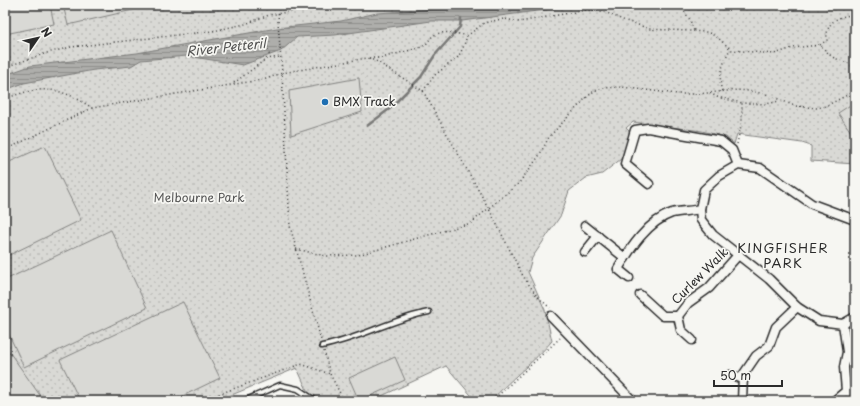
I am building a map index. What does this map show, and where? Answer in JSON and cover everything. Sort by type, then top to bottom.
[{"type":"street","points":[[649,184],[626,164],[635,130],[648,128],[722,141],[732,150],[738,165]]},
{"type":"street","points":[[855,220],[812,204],[760,168],[738,165],[719,176],[704,190],[700,209],[701,220],[713,235],[739,254],[769,279],[798,307],[819,322],[843,324],[855,317]]},
{"type":"street","points":[[630,278],[618,269],[624,258],[657,220],[672,213],[700,209]]},
{"type":"street","points":[[585,226],[624,258]]},
{"type":"street","points":[[585,252],[598,236]]},
{"type":"street","name":"Curlew Walk","points":[[692,340],[681,330],[678,316],[688,303],[709,288],[739,254]]},
{"type":"street","name":"Curlew Walk","points":[[640,295],[663,316],[678,316]]},
{"type":"street","points":[[742,401],[743,374],[756,356],[769,346],[776,327],[798,307]]},
{"type":"street","points":[[551,316],[633,401]]},
{"type":"street","points":[[843,324],[847,352],[844,367],[846,391],[855,398]]},
{"type":"street","points":[[730,375],[744,379]]},
{"type":"street","points":[[834,401],[846,391]]},
{"type":"lane","points":[[322,346],[352,339],[410,315],[429,312]]},
{"type":"lane","points":[[244,401],[280,384],[298,389],[316,401]]},
{"type":"path","points":[[279,5],[278,22],[290,226],[330,374],[344,401]]},
{"type":"path","points":[[293,5],[294,11]]},
{"type":"path","points":[[5,67],[47,53],[71,48],[213,31],[294,11],[356,5]]},
{"type":"path","points":[[680,5],[690,20],[694,31]]},
{"type":"path","points":[[423,91],[435,75],[458,57],[467,36],[484,22],[505,19],[519,22],[586,10],[605,12],[650,29],[707,32],[717,37],[730,49],[774,54],[793,48],[820,45],[827,40],[826,34],[836,18],[845,15],[855,15]]},
{"type":"path","points":[[5,150],[92,108],[266,79],[282,73],[367,58],[381,58],[422,47],[428,44],[432,37],[438,34],[456,33],[467,36]]},
{"type":"path","points":[[820,45],[832,57],[855,66]]},
{"type":"path","points":[[266,46],[270,58]]},
{"type":"path","points":[[722,91],[720,86],[722,71],[730,49]]},
{"type":"path","points":[[233,84],[266,59],[280,56]]},
{"type":"path","points":[[367,58],[376,61],[395,72],[423,91],[489,209],[523,276],[537,296],[554,312],[551,316]]},
{"type":"path","points":[[296,249],[326,256],[358,255],[461,228],[471,223],[519,183],[539,156],[549,137],[594,91],[611,86],[677,94],[722,91],[757,92],[795,106],[817,108],[826,106],[855,91]]},
{"type":"path","points":[[5,99],[37,89],[60,91],[75,97],[92,108]]},
{"type":"path","points":[[709,93],[717,98],[742,103],[766,104],[781,100]]},
{"type":"path","points":[[732,150],[736,147],[739,141],[742,103]]},
{"type":"path","points":[[492,401],[566,333]]},
{"type":"path","points":[[200,401],[301,364],[330,374]]},
{"type":"green space","name":"Melbourne Park","points":[[5,5],[855,5],[855,164],[811,161],[811,146],[802,143],[737,134],[734,144],[726,137],[702,131],[633,122],[626,128],[629,131],[629,140],[621,159],[602,174],[586,178],[569,191],[561,215],[532,258],[528,272],[545,310],[552,341],[491,401],[476,401],[446,366],[371,401],[312,401],[297,368],[217,401],[5,401]]},
{"type":"green space","points":[[5,5],[50,5],[54,24],[5,34]]},
{"type":"green space","points":[[63,5],[136,5],[137,9],[68,25]]},
{"type":"green space","name":"BMX Track","points":[[359,78],[362,112],[291,135],[289,91]]},
{"type":"green space","points":[[855,102],[855,138],[838,113]]},
{"type":"green space","points":[[45,146],[81,220],[5,257],[5,164]]},
{"type":"green space","points":[[111,230],[147,308],[24,367],[5,326],[5,280]]},
{"type":"green space","points":[[183,302],[220,378],[172,401],[80,401],[60,360]]},
{"type":"green space","points":[[5,346],[44,401],[5,401]]},
{"type":"green space","points":[[395,357],[405,380],[359,401],[349,378]]},
{"type":"water","name":"River Petteril","points":[[462,5],[582,5],[462,21],[431,21],[335,35],[297,37],[281,51],[243,65],[187,56],[141,60],[131,66],[94,70],[24,83],[5,90],[5,75],[30,66],[137,53],[277,28],[341,21],[377,13],[438,9]]},
{"type":"waterway","points":[[367,126],[388,110],[421,77],[435,55],[460,27],[461,18]]},
{"type":"place","name":"BMX Track","points":[[325,102]]},
{"type":"district","name":"KINGFISHER PARK","points":[[783,256]]}]
